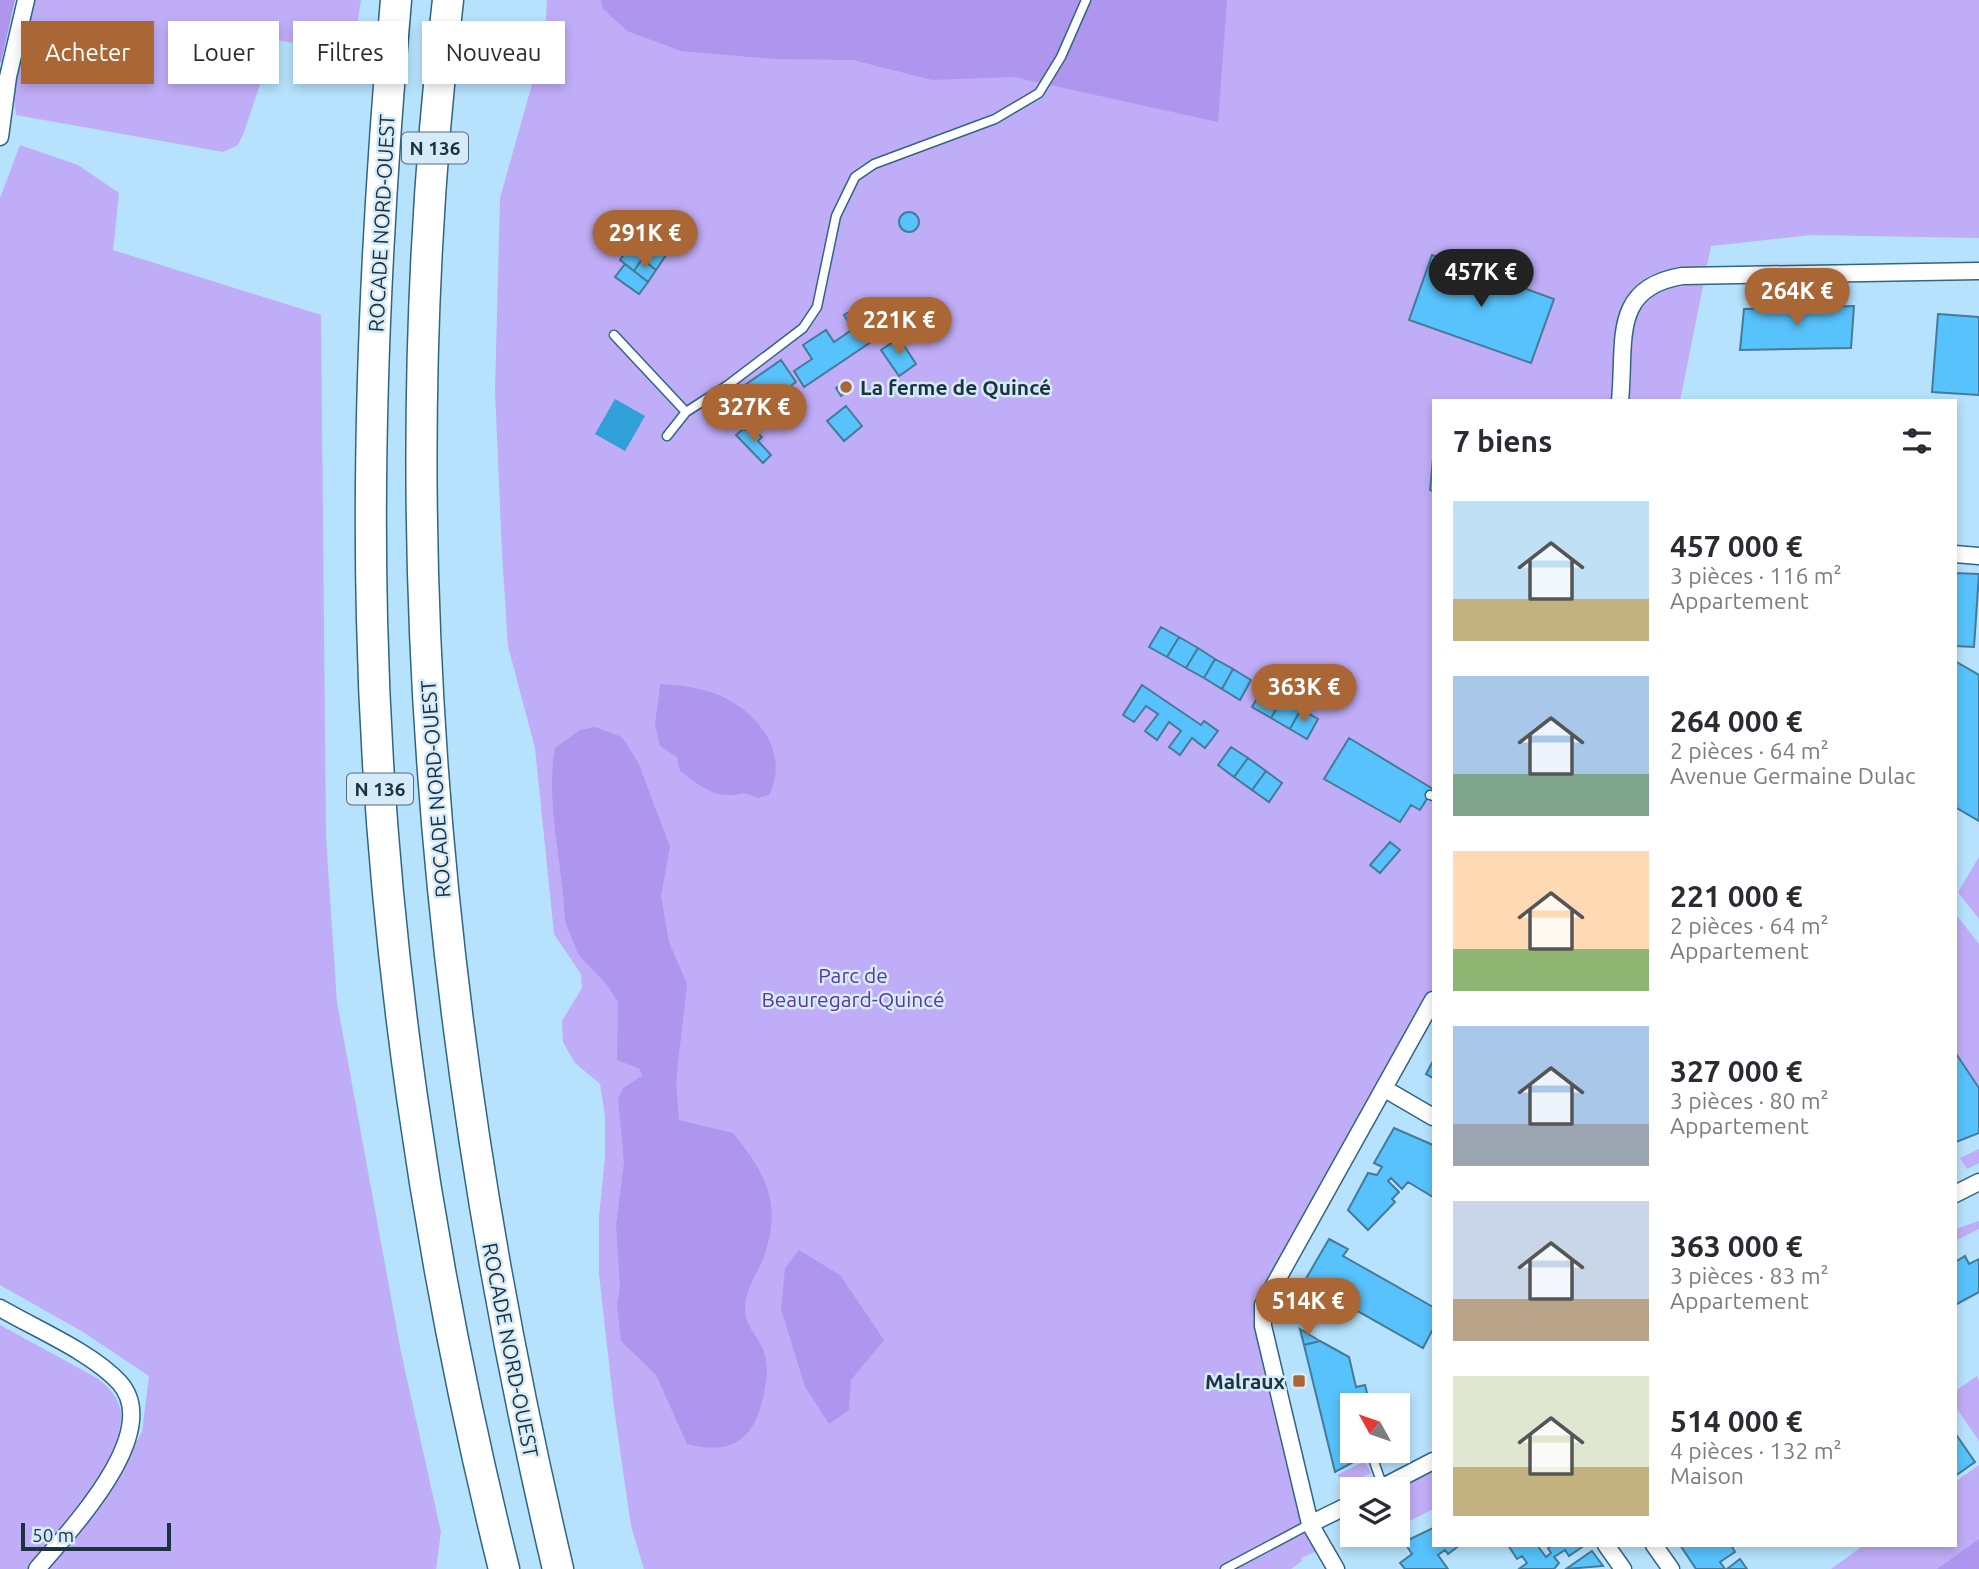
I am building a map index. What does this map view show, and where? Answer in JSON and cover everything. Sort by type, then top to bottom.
[{"type":"highway","name":"ROCADE NORD-OUEST","points":[[396,0],[382,162],[372,458],[372,620],[380,794],[399,987],[424,1170],[466,1403],[504,1569]]},
{"type":"highway","name":"ROCADE NORD-OUEST","points":[[451,0],[445,31],[428,265],[423,416],[424,602],[435,816],[463,1071],[492,1261],[558,1569]]},
{"type":"street","points":[[0,137],[8,77],[26,0]]},
{"type":"street","points":[[1620,399],[1627,316],[1634,298],[1644,288],[1660,279],[1682,276],[1979,271]]},
{"type":"street","points":[[1957,554],[1979,556]]},
{"type":"street","points":[[1336,1569],[1310,1524],[1263,1326],[1263,1305],[1432,1002]]},
{"type":"street","points":[[1385,1089],[1432,1116]]},
{"type":"street","points":[[1957,1192],[1979,1182]]},
{"type":"street","points":[[0,1308],[108,1371],[126,1390],[134,1411],[129,1434],[101,1489],[37,1569]]},
{"type":"street","points":[[1402,1477],[1432,1462]]},
{"type":"street","points":[[1310,1524],[1340,1509]]},
{"type":"street","points":[[1607,1547],[1623,1569]]},
{"type":"street","points":[[1655,1547],[1671,1569]]},
{"type":"lane","points":[[667,436],[686,412],[728,385],[803,328],[817,307],[836,216],[855,177],[874,164],[995,119],[1039,93],[1061,57],[1086,0]]},
{"type":"lane","points":[[614,335],[686,412]]},
{"type":"lane","points":[[1225,1569],[1310,1524]]},
{"type":"green space","points":[[32,0],[361,0],[358,21],[293,21],[293,43],[279,41],[279,21],[168,21],[168,84],[260,84],[238,145],[223,152],[16,115],[13,90],[21,52],[21,84],[154,84],[154,21],[28,21]]},
{"type":"green space","name":"Parc de Beauregard-Quincé","points":[[547,0],[1979,0],[1979,238],[1811,235],[1711,246],[1680,399],[1432,399],[1432,1010],[1266,1300],[1310,1524],[1320,1550],[1301,1558],[1302,1561],[1291,1569],[644,1569],[631,1526],[599,1274],[599,1216],[605,1158],[605,1116],[600,1084],[575,1063],[563,1042],[562,1021],[582,988],[581,974],[554,934],[535,748],[508,646],[495,391],[500,198],[532,84],[565,84],[565,21],[546,21]]},
{"type":"green space","points":[[20,145],[78,165],[119,193],[113,250],[321,315],[326,837],[337,1002],[401,1352],[441,1532],[436,1569],[46,1569],[107,1494],[142,1432],[149,1376],[83,1332],[0,1285],[0,198]]},
{"type":"green space","points":[[1979,857],[1979,919],[1958,892]]},
{"type":"green space","points":[[1957,916],[1979,944],[1979,1086],[1957,1053]]},
{"type":"green space","points":[[1979,1149],[1979,1163],[1967,1169],[1960,1158]]},
{"type":"green space","points":[[1979,1221],[1979,1229],[1957,1240],[1957,1228]]},
{"type":"green space","points":[[0,1325],[97,1378],[114,1395],[120,1408],[120,1426],[103,1470],[72,1516],[28,1569],[0,1569]]},
{"type":"green space","points":[[1977,1376],[1979,1441],[1957,1409],[1957,1390]]},
{"type":"green space","points":[[1361,1463],[1366,1463],[1371,1473],[1363,1477],[1340,1477],[1340,1480],[1337,1475]]},
{"type":"green space","points":[[1979,1465],[1979,1569],[1831,1569],[1861,1547],[1957,1547],[1957,1481]]},
{"type":"green space","points":[[1432,1472],[1432,1510],[1410,1521],[1410,1483]]},
{"type":"shaded area","points":[[0,0],[15,0],[1,63],[0,62]]},
{"type":"shaded area","points":[[601,0],[1227,0],[1218,122],[1014,77],[932,80],[853,60],[773,59],[681,51],[627,31],[602,8]]},
{"type":"shaded area","points":[[660,684],[690,687],[719,695],[747,712],[758,723],[767,736],[776,764],[775,779],[769,795],[758,798],[745,794],[714,793],[680,771],[677,757],[660,746],[655,725]]},
{"type":"shaded area","points":[[595,727],[622,737],[638,762],[670,847],[661,896],[669,942],[687,984],[676,1082],[679,1120],[733,1133],[763,1177],[771,1206],[769,1240],[749,1288],[745,1308],[750,1327],[765,1356],[765,1388],[759,1413],[746,1435],[737,1442],[716,1448],[687,1444],[656,1375],[621,1341],[617,1306],[620,1285],[616,1225],[624,1162],[618,1099],[623,1088],[642,1076],[640,1069],[617,1060],[618,1002],[607,985],[578,954],[565,921],[552,791],[555,748],[580,730]]},
{"type":"shaded area","points":[[799,1250],[840,1275],[884,1340],[851,1380],[849,1410],[829,1424],[805,1387],[781,1309],[785,1268]]},
{"type":"shaded area","points":[[1979,1539],[1979,1569],[1937,1569]]},
{"type":"water","points":[[615,399],[645,416],[625,451],[595,434]]},
{"type":"building","points":[[909,212],[916,215],[919,222],[916,229],[909,232],[902,229],[899,222],[902,215]]},
{"type":"building","points":[[652,213],[666,223],[634,271],[620,260]]},
{"type":"building","points":[[666,223],[681,233],[656,270],[642,259]]},
{"type":"building","points":[[1432,255],[1554,299],[1531,363],[1409,320]]},
{"type":"building","points":[[642,259],[656,270],[648,282],[634,271]]},
{"type":"building","points":[[625,264],[648,282],[639,294],[615,277]]},
{"type":"building","points":[[1854,306],[1851,348],[1740,350],[1744,309]]},
{"type":"building","points":[[854,309],[874,340],[804,387],[794,371],[812,359],[803,345],[826,330],[834,342],[853,329],[844,315]]},
{"type":"building","points":[[1938,314],[1979,317],[1979,395],[1932,392]]},
{"type":"building","points":[[899,338],[916,364],[899,376],[881,350]]},
{"type":"building","points":[[781,360],[796,382],[782,392],[779,387],[739,415],[729,400],[734,396],[732,394]]},
{"type":"building","points":[[846,381],[851,390],[841,396],[836,388]]},
{"type":"building","points":[[846,406],[862,426],[844,441],[827,421]]},
{"type":"building","points":[[742,430],[754,430],[762,437],[758,441],[771,455],[763,463],[736,435]]},
{"type":"building","points":[[1957,573],[1979,574],[1974,647],[1957,646]]},
{"type":"building","points":[[1161,627],[1179,637],[1167,657],[1149,647]]},
{"type":"building","points":[[1179,637],[1198,648],[1186,668],[1167,657]]},
{"type":"building","points":[[1198,648],[1215,659],[1204,678],[1186,668]]},
{"type":"building","points":[[1215,659],[1233,669],[1222,689],[1204,678]]},
{"type":"building","points":[[1957,662],[1979,675],[1979,821],[1957,808]]},
{"type":"building","points":[[1233,669],[1251,680],[1240,700],[1222,689]]},
{"type":"building","points":[[1142,685],[1201,725],[1204,721],[1218,731],[1205,748],[1192,738],[1180,755],[1169,747],[1181,731],[1169,722],[1157,740],[1145,731],[1158,714],[1146,706],[1134,722],[1123,715]]},
{"type":"building","points":[[1264,687],[1283,698],[1271,718],[1252,707]]},
{"type":"building","points":[[1283,698],[1301,709],[1290,729],[1271,718]]},
{"type":"building","points":[[1301,709],[1318,719],[1307,739],[1290,729]]},
{"type":"building","points":[[1349,738],[1432,791],[1420,810],[1411,805],[1400,822],[1324,779]]},
{"type":"building","points":[[1231,747],[1248,758],[1234,777],[1218,765]]},
{"type":"building","points":[[1248,758],[1266,771],[1252,790],[1234,777]]},
{"type":"building","points":[[1266,771],[1282,783],[1269,802],[1252,790]]},
{"type":"building","points":[[1390,842],[1400,850],[1380,873],[1370,865]]},
{"type":"building","points":[[1957,1055],[1979,1088],[1979,1133],[1957,1142]]},
{"type":"building","points":[[1432,1063],[1432,1077],[1426,1074]]},
{"type":"building","points":[[1394,1128],[1432,1145],[1432,1196],[1408,1182],[1402,1189],[1391,1178],[1388,1181],[1399,1192],[1392,1199],[1395,1202],[1368,1230],[1348,1210],[1368,1173],[1377,1175],[1382,1167],[1374,1163]]},
{"type":"building","points":[[1329,1239],[1348,1249],[1343,1256],[1432,1306],[1432,1331],[1423,1348],[1322,1291],[1315,1305],[1297,1294]]},
{"type":"building","points":[[1965,1256],[1969,1264],[1979,1259],[1979,1292],[1957,1304],[1957,1261]]},
{"type":"building","points":[[1300,1329],[1320,1341],[1304,1345]]},
{"type":"building","points":[[1320,1341],[1349,1357],[1356,1387],[1365,1385],[1367,1393],[1340,1393],[1340,1463],[1352,1463],[1335,1472],[1304,1345]]},
{"type":"building","points":[[1957,1436],[1975,1462],[1957,1475]]},
{"type":"building","points":[[1432,1528],[1432,1547],[1457,1547],[1448,1554],[1445,1550],[1438,1555],[1448,1569],[1405,1569],[1400,1563],[1412,1554],[1407,1547],[1410,1547],[1410,1539]]},
{"type":"building","points":[[1509,1547],[1538,1547],[1546,1557],[1551,1553],[1550,1547],[1582,1547],[1569,1556],[1565,1550],[1554,1557],[1559,1563],[1554,1569],[1519,1569],[1527,1563],[1522,1556],[1517,1559]]},
{"type":"building","points":[[1681,1547],[1732,1547],[1735,1552],[1720,1562],[1725,1569],[1696,1569]]},
{"type":"building","points":[[1592,1551],[1603,1566],[1566,1569]]},
{"type":"building","points":[[1740,1559],[1747,1569],[1727,1569]]},
{"type":"place","name":"La ferme de Quincé","points":[[846,387]]},
{"type":"place","name":"Malraux","points":[[1299,1381]]}]
